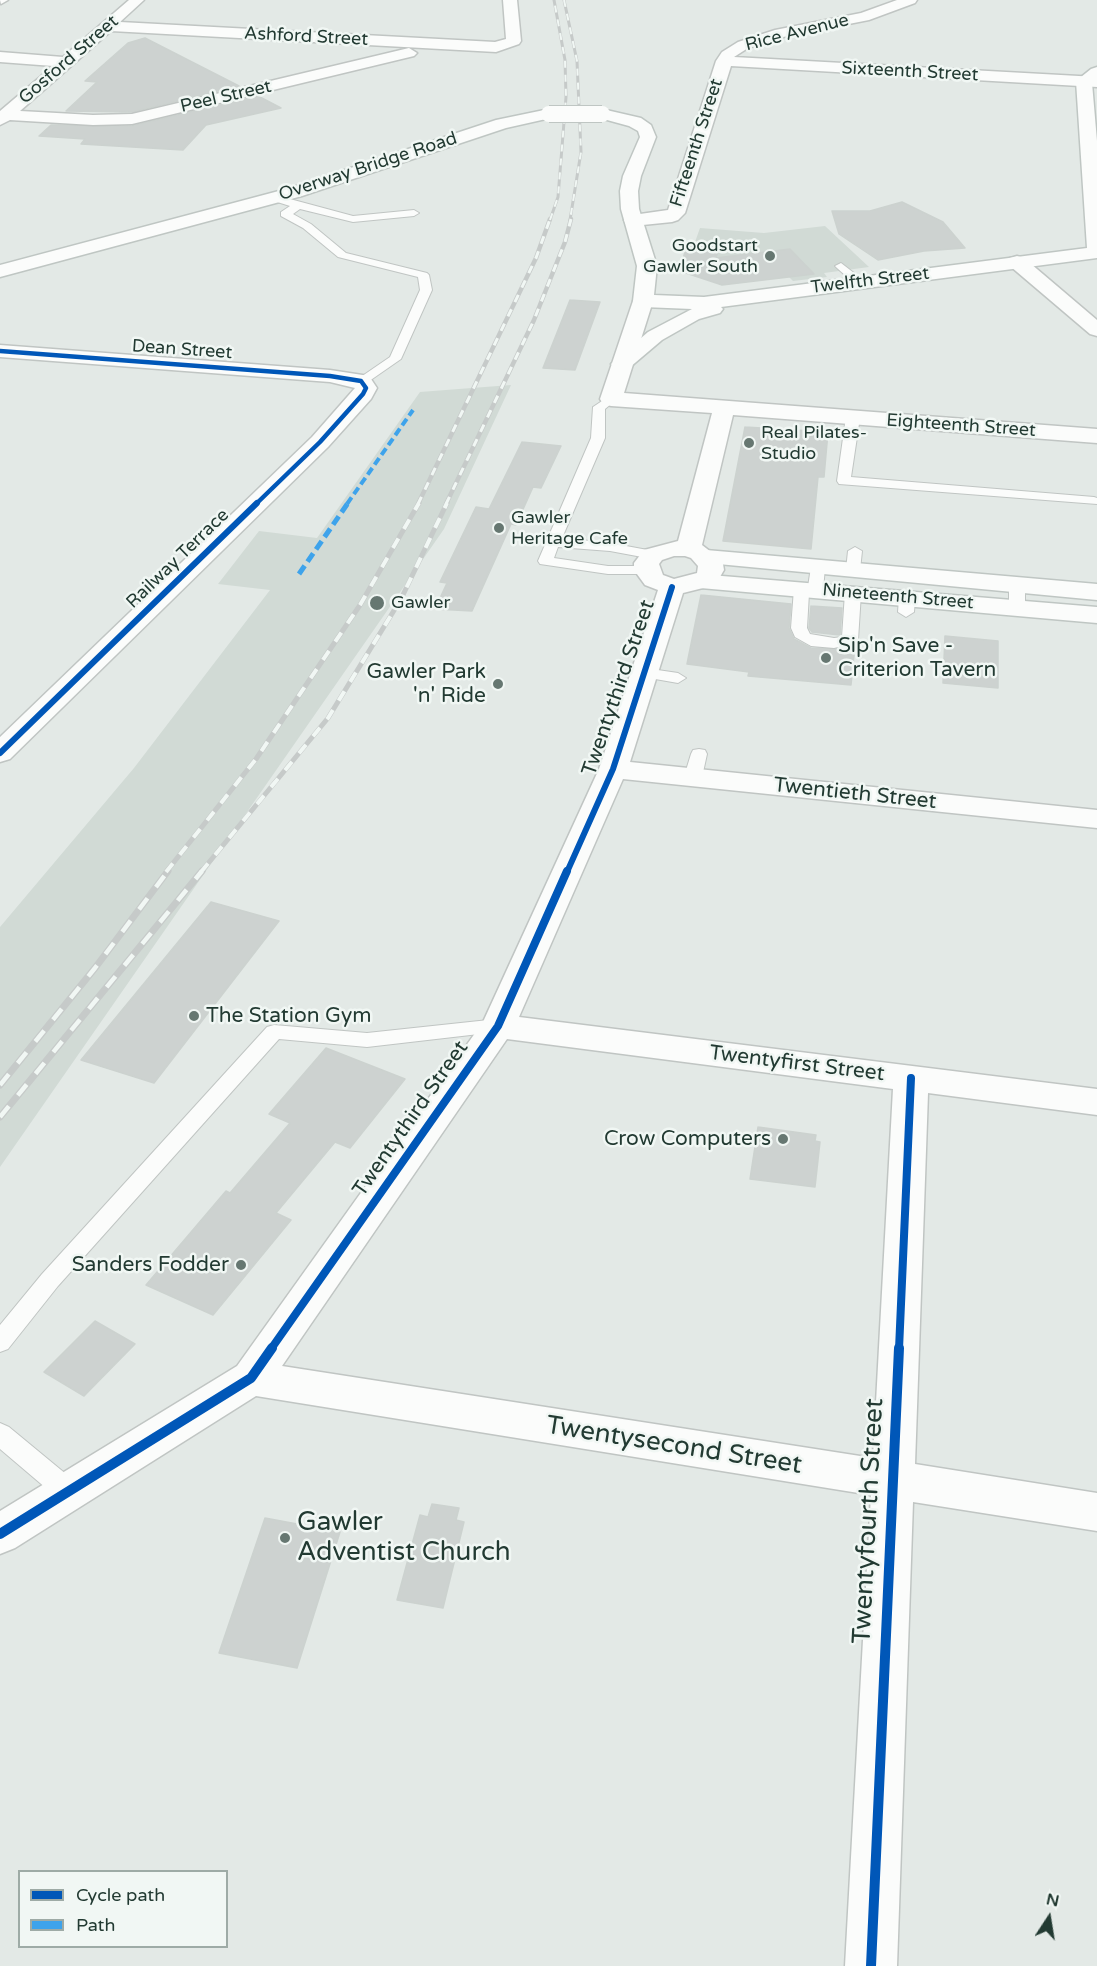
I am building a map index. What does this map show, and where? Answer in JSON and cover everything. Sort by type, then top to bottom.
[{"type":"street","name":"Gosford Street","points":[[3,118],[137,0]]},
{"type":"street","name":"Ashford Street","points":[[108,26],[442,45],[504,46],[514,41],[510,0]]},
{"type":"street","name":"Rice Avenue","points":[[724,61],[727,54],[743,45],[780,33],[864,17],[909,0]]},
{"type":"street","name":"Peel Street","points":[[3,118],[132,119],[442,45]]},
{"type":"street","points":[[0,57],[67,62]]},
{"type":"street","name":"Sixteenth Street","points":[[724,61],[1093,79]]},
{"type":"street","name":"Fifteenth Street","points":[[633,220],[664,218],[676,213],[724,61]]},
{"type":"street","points":[[1093,79],[1097,252]]},
{"type":"street","name":"Overway Bridge Road","points":[[0,271],[275,198],[502,124],[549,114],[602,114],[635,122],[645,129],[648,137],[632,176],[629,191],[633,220]]},
{"type":"street","points":[[611,399],[643,301],[647,266],[633,220]]},
{"type":"street","name":"Twelfth Street","points":[[643,301],[704,303],[1097,252]]},
{"type":"street","points":[[1017,262],[1097,330]]},
{"type":"street","points":[[647,266],[687,289],[716,296],[757,295]]},
{"type":"street","points":[[622,364],[655,336],[692,315],[757,295]]},
{"type":"street","name":"Dean Street","points":[[0,351],[330,376],[362,381]]},
{"type":"street","name":"Railway Terrace","points":[[0,753],[320,442],[363,394],[366,388],[362,381]]},
{"type":"street","name":"Eighteenth Street","points":[[611,399],[1097,436]]},
{"type":"street","points":[[698,552],[724,408]]},
{"type":"street","name":"Nineteenth Street","points":[[812,582],[698,552],[671,549],[668,574],[812,582],[854,572],[1017,597],[1097,615]]},
{"type":"street","name":"Twentythird Street","points":[[0,1534],[251,1378],[498,1026],[613,769],[661,676],[668,574],[708,577],[711,564],[698,552]]},
{"type":"street","name":"Nineteenth Street","points":[[854,572],[907,605],[1097,592]]},
{"type":"street","name":"Twentieth Street","points":[[613,769],[696,765],[1097,819]]},
{"type":"street","name":"Twentyfirst Street","points":[[498,1026],[1097,1102]]},
{"type":"street","name":"Twentyfourth Street","points":[[871,1966],[912,1078]]},
{"type":"street","name":"Twentysecond Street","points":[[251,1378],[1097,1512]]},
{"type":"lane","points":[[275,198],[353,219],[414,213]]},
{"type":"lane","points":[[298,205],[285,214],[307,226],[342,255],[423,275],[426,290],[395,359],[362,381]]},
{"type":"lane","points":[[841,266],[859,282]]},
{"type":"lane","points":[[611,399],[599,407],[597,428],[599,432],[545,561],[608,570],[668,574]]},
{"type":"lane","points":[[853,417],[844,482],[1094,501]]},
{"type":"lane","points":[[553,542],[610,547],[668,574]]},
{"type":"lane","points":[[812,582],[798,628],[803,637],[811,641],[834,643],[850,640],[854,572]]},
{"type":"lane","points":[[0,1342],[50,1280],[274,1032],[367,1040],[498,1026]]},
{"type":"lane","points":[[0,1434],[69,1491]]},
{"type":"shaded area","name":"Goodstart Gawler South","points":[[825,226],[869,267],[824,273],[827,277],[793,281],[789,277],[722,285],[679,271],[688,242],[695,242],[700,228],[764,233]]},
{"type":"shaded area","points":[[511,385],[444,529],[0,1167],[0,927],[134,768],[270,590],[218,584],[259,531],[317,538],[420,392]]},
{"type":"building","points":[[145,38],[239,86],[132,112],[66,111],[97,82],[85,81],[128,43]]},
{"type":"building","points":[[258,96],[281,108],[206,125],[183,150],[81,144],[85,139],[39,136],[51,125],[132,126]]},
{"type":"building","points":[[902,202],[943,222],[965,248],[924,251],[878,260],[839,234],[832,211],[870,211]]},
{"type":"building","points":[[688,242],[720,244],[716,258],[790,249],[814,274],[722,285],[659,264],[682,262]]},
{"type":"building","points":[[570,300],[600,302],[575,370],[543,368]]},
{"type":"building","points":[[745,427],[828,432],[824,477],[818,477],[811,549],[723,541]]},
{"type":"building","points":[[522,442],[561,446],[541,488],[533,487],[516,525],[511,524],[472,611],[435,609],[447,583],[440,582],[476,507],[489,509]]},
{"type":"building","points":[[701,595],[791,604],[789,628],[794,639],[811,648],[839,649],[838,654],[854,655],[851,685],[748,676],[749,672],[687,664]]},
{"type":"building","points":[[811,606],[842,608],[840,635],[812,632],[809,628]]},
{"type":"building","points":[[945,636],[998,641],[998,688],[943,683]]},
{"type":"building","points":[[211,902],[279,921],[154,1083],[81,1060]]},
{"type":"building","points":[[326,1048],[405,1079],[350,1148],[335,1142],[276,1213],[291,1220],[213,1315],[146,1285],[226,1191],[230,1193],[290,1123],[269,1114]]},
{"type":"building","points":[[758,1127],[816,1135],[815,1141],[820,1142],[815,1187],[750,1179]]},
{"type":"building","points":[[95,1321],[135,1344],[84,1396],[44,1372]]},
{"type":"building","points":[[432,1504],[459,1508],[456,1520],[464,1522],[443,1608],[397,1600],[420,1515],[428,1517]]},
{"type":"building","points":[[265,1518],[340,1532],[297,1668],[219,1653]]},
{"type":"railway","points":[[550,220],[558,197],[566,97],[565,60],[554,0]]},
{"type":"railway","points":[[564,0],[577,61],[581,152],[570,220]]},
{"type":"railway","points":[[418,504],[536,258],[550,219]]},
{"type":"railway","points":[[446,504],[534,320],[565,242],[571,219]]},
{"type":"railway","points":[[166,872],[256,759],[360,605],[419,503]]},
{"type":"railway","points":[[201,872],[328,718],[401,599],[447,503]]},
{"type":"railway","points":[[0,1085],[95,968],[168,871]]},
{"type":"railway","points":[[0,1117],[202,871]]},
{"type":"marked path","points":[[299,574],[413,410]]},
{"type":"cycle path","points":[[0,351],[330,376],[361,381],[366,388],[320,442],[0,753]]},
{"type":"cycle path","points":[[0,1534],[251,1378],[498,1026],[613,769],[672,587]]},
{"type":"cycle path","points":[[871,1966],[911,1078]]},
{"type":"place","name":"Goodstart Gawler South","points":[[770,256]]},
{"type":"place","name":"Real Pilates- Studio","points":[[749,443]]},
{"type":"place","name":"Gawler Heritage Cafe","points":[[499,528]]},
{"type":"place","name":"Gawler","points":[[377,603]]},
{"type":"place","name":"Sip'n Save - Criterion Tavern","points":[[826,658]]},
{"type":"place","name":"Gawler Park 'n' Ride","points":[[498,684]]},
{"type":"place","name":"The Station Gym","points":[[194,1016]]},
{"type":"place","name":"Crow Computers","points":[[783,1139]]},
{"type":"place","name":"Sanders Fodder","points":[[241,1265]]},
{"type":"place","name":"Gawler Adventist Church","points":[[285,1538]]}]
